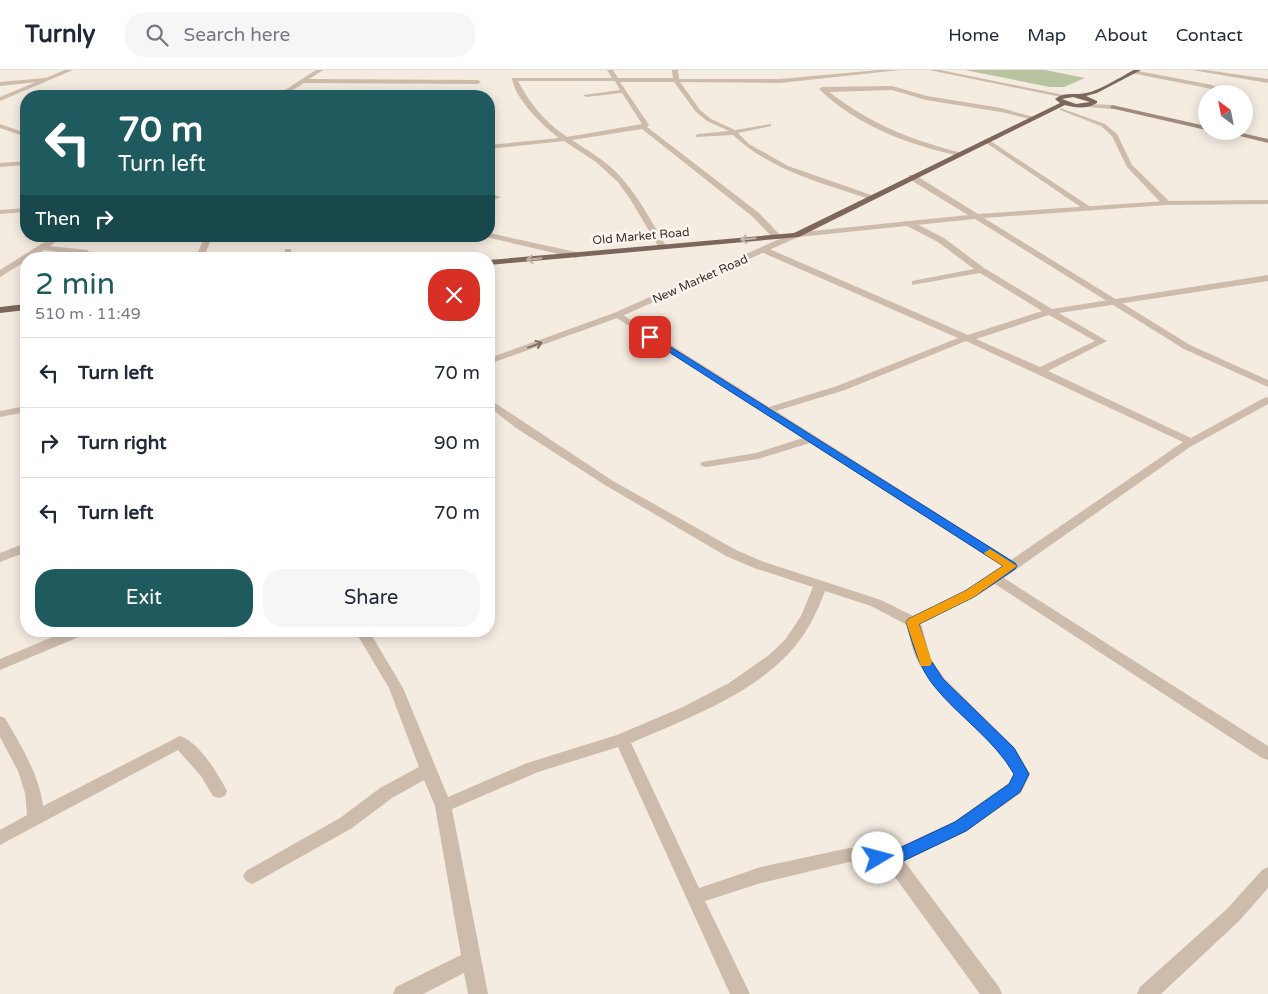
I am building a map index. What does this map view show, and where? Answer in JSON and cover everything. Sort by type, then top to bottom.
[{"type":"main road","points":[[796,235],[1012,127],[1050,111],[1061,104],[1066,96],[1077,96],[1095,92],[1136,71]]},
{"type":"main road","points":[[1091,102],[1095,92]]},
{"type":"main road","points":[[1077,96],[1091,102]]},
{"type":"main road","points":[[1061,104],[1078,106],[1091,102]]},
{"type":"main road","points":[[1112,108],[1198,126]]},
{"type":"main road","points":[[1253,138],[1268,141]]},
{"type":"main road","name":"Old Market Road","points":[[495,262],[796,235]]},
{"type":"main road","points":[[0,310],[20,308]]},
{"type":"street","points":[[21,90],[70,70]]},
{"type":"street","points":[[288,90],[320,70]]},
{"type":"street","points":[[516,70],[514,79],[530,108],[551,128],[611,171],[625,185],[662,246]]},
{"type":"street","points":[[610,70],[646,125],[643,127]]},
{"type":"street","points":[[675,70],[676,81],[698,111],[709,120],[733,132],[747,145],[786,166],[819,180],[873,197]]},
{"type":"street","points":[[514,79],[676,81],[743,78],[806,80],[897,70]]},
{"type":"street","points":[[932,70],[1045,94],[1066,96]]},
{"type":"street","points":[[1195,70],[1268,82]]},
{"type":"street","points":[[1136,71],[1202,85]]},
{"type":"street","points":[[800,73],[806,80],[851,111],[871,122],[926,145],[960,154]]},
{"type":"street","points":[[0,84],[45,80]]},
{"type":"street","points":[[302,81],[478,82]]},
{"type":"street","points":[[823,90],[892,88],[926,98],[1001,110],[1034,118]]},
{"type":"street","points":[[0,99],[20,91]]},
{"type":"street","points":[[586,94],[623,91]]},
{"type":"street","points":[[1045,94],[1102,125],[1114,135],[1129,166],[1166,203]]},
{"type":"street","points":[[1091,102],[1112,108]]},
{"type":"street","points":[[698,136],[769,125]]},
{"type":"street","points":[[0,126],[20,133]]},
{"type":"street","points":[[495,146],[643,127],[756,215],[776,236]]},
{"type":"street","points":[[0,132],[13,131]]},
{"type":"street","points":[[990,138],[1088,208]]},
{"type":"street","points":[[0,165],[20,163]]},
{"type":"street","points":[[912,177],[1187,347],[1268,384]]},
{"type":"street","points":[[1,212],[12,200]]},
{"type":"street","name":"New Market Road","points":[[495,359],[617,315],[796,235],[908,223],[1088,208],[1166,203],[1268,202]]},
{"type":"street","points":[[1,212],[20,210]]},
{"type":"street","points":[[908,223],[941,240],[981,270],[1102,341],[1040,371]]},
{"type":"street","points":[[495,236],[576,254]]},
{"type":"street","points":[[34,252],[50,242]]},
{"type":"street","points":[[42,247],[87,252]]},
{"type":"street","points":[[764,250],[1040,371],[1192,442]]},
{"type":"street","points":[[0,274],[20,261]]},
{"type":"street","points":[[915,283],[981,270]]},
{"type":"street","points":[[766,411],[841,388],[966,338],[981,335],[1009,324],[1050,312],[1268,278]]},
{"type":"street","points":[[617,315],[1011,566]]},
{"type":"street","points":[[912,622],[969,594],[995,578],[1192,442],[1268,400]]},
{"type":"street","points":[[495,407],[520,426],[609,483],[710,542],[759,565],[876,603],[912,622],[924,660],[939,682],[1009,752],[1022,774],[1014,788],[961,826],[892,859],[849,855],[761,875],[694,897]]},
{"type":"street","points":[[0,414],[20,409]]},
{"type":"street","points":[[706,464],[758,456],[811,439]]},
{"type":"street","points":[[0,558],[20,550]]},
{"type":"street","points":[[995,578],[1268,754]]},
{"type":"street","points":[[443,806],[533,767],[622,740],[712,698],[761,669],[790,643],[810,614],[821,585]]},
{"type":"street","points":[[0,665],[67,637]]},
{"type":"street","points":[[366,637],[396,688],[443,806],[478,994]]},
{"type":"street","points":[[0,722],[26,771],[33,794],[36,818]]},
{"type":"street","points":[[622,740],[740,994]]},
{"type":"street","points":[[0,838],[180,742],[201,762],[219,791]]},
{"type":"street","points":[[252,876],[346,823],[386,793],[428,770]]},
{"type":"street","points":[[892,859],[992,994]]},
{"type":"street","points":[[1148,994],[1233,916],[1268,875]]},
{"type":"street","points":[[403,994],[472,959]]},
{"type":"green space","points":[[965,70],[1045,70],[1085,78],[1064,87],[1050,87]]},
{"type":"slow traffic","points":[[926,662],[912,622],[969,594],[1011,566],[990,553]]},
{"type":"route","points":[[650,337],[1011,566],[969,594],[912,622],[924,660],[939,682],[1009,752],[1022,774],[1014,788],[961,826],[892,859],[878,858]]}]
